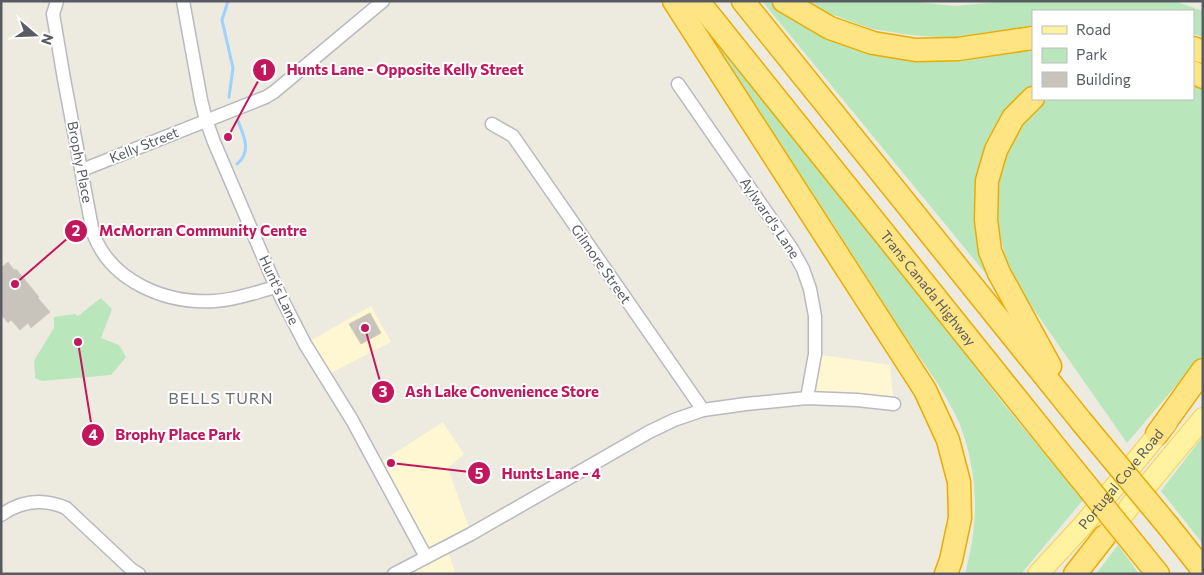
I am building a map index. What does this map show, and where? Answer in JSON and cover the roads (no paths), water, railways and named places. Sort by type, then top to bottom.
[{"type":"highway","points":[[674,1],[926,390],[948,440],[959,482],[960,518],[946,574]]},
{"type":"highway","name":"Trans Canada Highway","points":[[698,1],[1158,574]]},
{"type":"highway","points":[[743,1],[1203,570]]},
{"type":"highway","points":[[784,1],[830,28],[873,43],[916,50],[958,49],[1032,38]]},
{"type":"highway","points":[[1032,99],[1013,118],[996,150],[987,181],[986,220],[990,251],[1011,297],[1081,421]]},
{"type":"highway","points":[[1157,434],[1203,370]]},
{"type":"highway","points":[[1074,574],[1104,537]]},
{"type":"highway","points":[[1141,553],[1154,574]]},
{"type":"main road","name":"Portugal Cove Road","points":[[1038,574],[1084,524],[1157,434],[1203,382]]},
{"type":"main road","name":"Portugal Cove Road","points":[[1067,574],[1104,537],[1203,418]]},
{"type":"street","name":"Brophy Place","points":[[58,1],[53,14],[64,79],[93,233],[105,256],[122,274],[138,284],[160,294],[188,300],[217,301],[276,287]]},
{"type":"street","name":"Hunt's Lane","points":[[183,1],[206,120],[227,175],[276,287],[305,344],[352,420],[426,558]]},
{"type":"street","name":"Kelly Street","points":[[82,170],[266,97],[282,87],[383,1]]},
{"type":"street","name":"Aylward's Lane","points":[[678,84],[792,248],[803,269],[810,289],[814,316],[815,354],[807,398]]},
{"type":"street","name":"Gilmore Street","points":[[492,124],[512,136],[703,410]]},
{"type":"street","points":[[394,574],[471,534],[649,432],[674,420],[703,410],[807,398],[894,404]]},
{"type":"street","points":[[1,515],[9,509],[22,504],[38,501],[55,503],[66,508],[76,516],[139,574]]},
{"type":"waterway","points":[[228,1],[222,20],[233,68],[229,97]]},
{"type":"waterway","points":[[237,164],[242,159],[245,149],[244,138],[238,121]]},
{"type":"place","name":"Hunts Lane - Opposite Kelly Street","points":[[228,137]]},
{"type":"place","name":"McMorran Community Centre","points":[[15,284]]},
{"type":"place","name":"Ash Lake Convenience Store","points":[[365,328]]},
{"type":"place","name":"Brophy Place Park","points":[[78,342]]},
{"type":"place","name":"Hunts Lane - 4","points":[[391,463]]},
{"type":"district","name":"BELLS TURN","points":[[221,398]]}]
